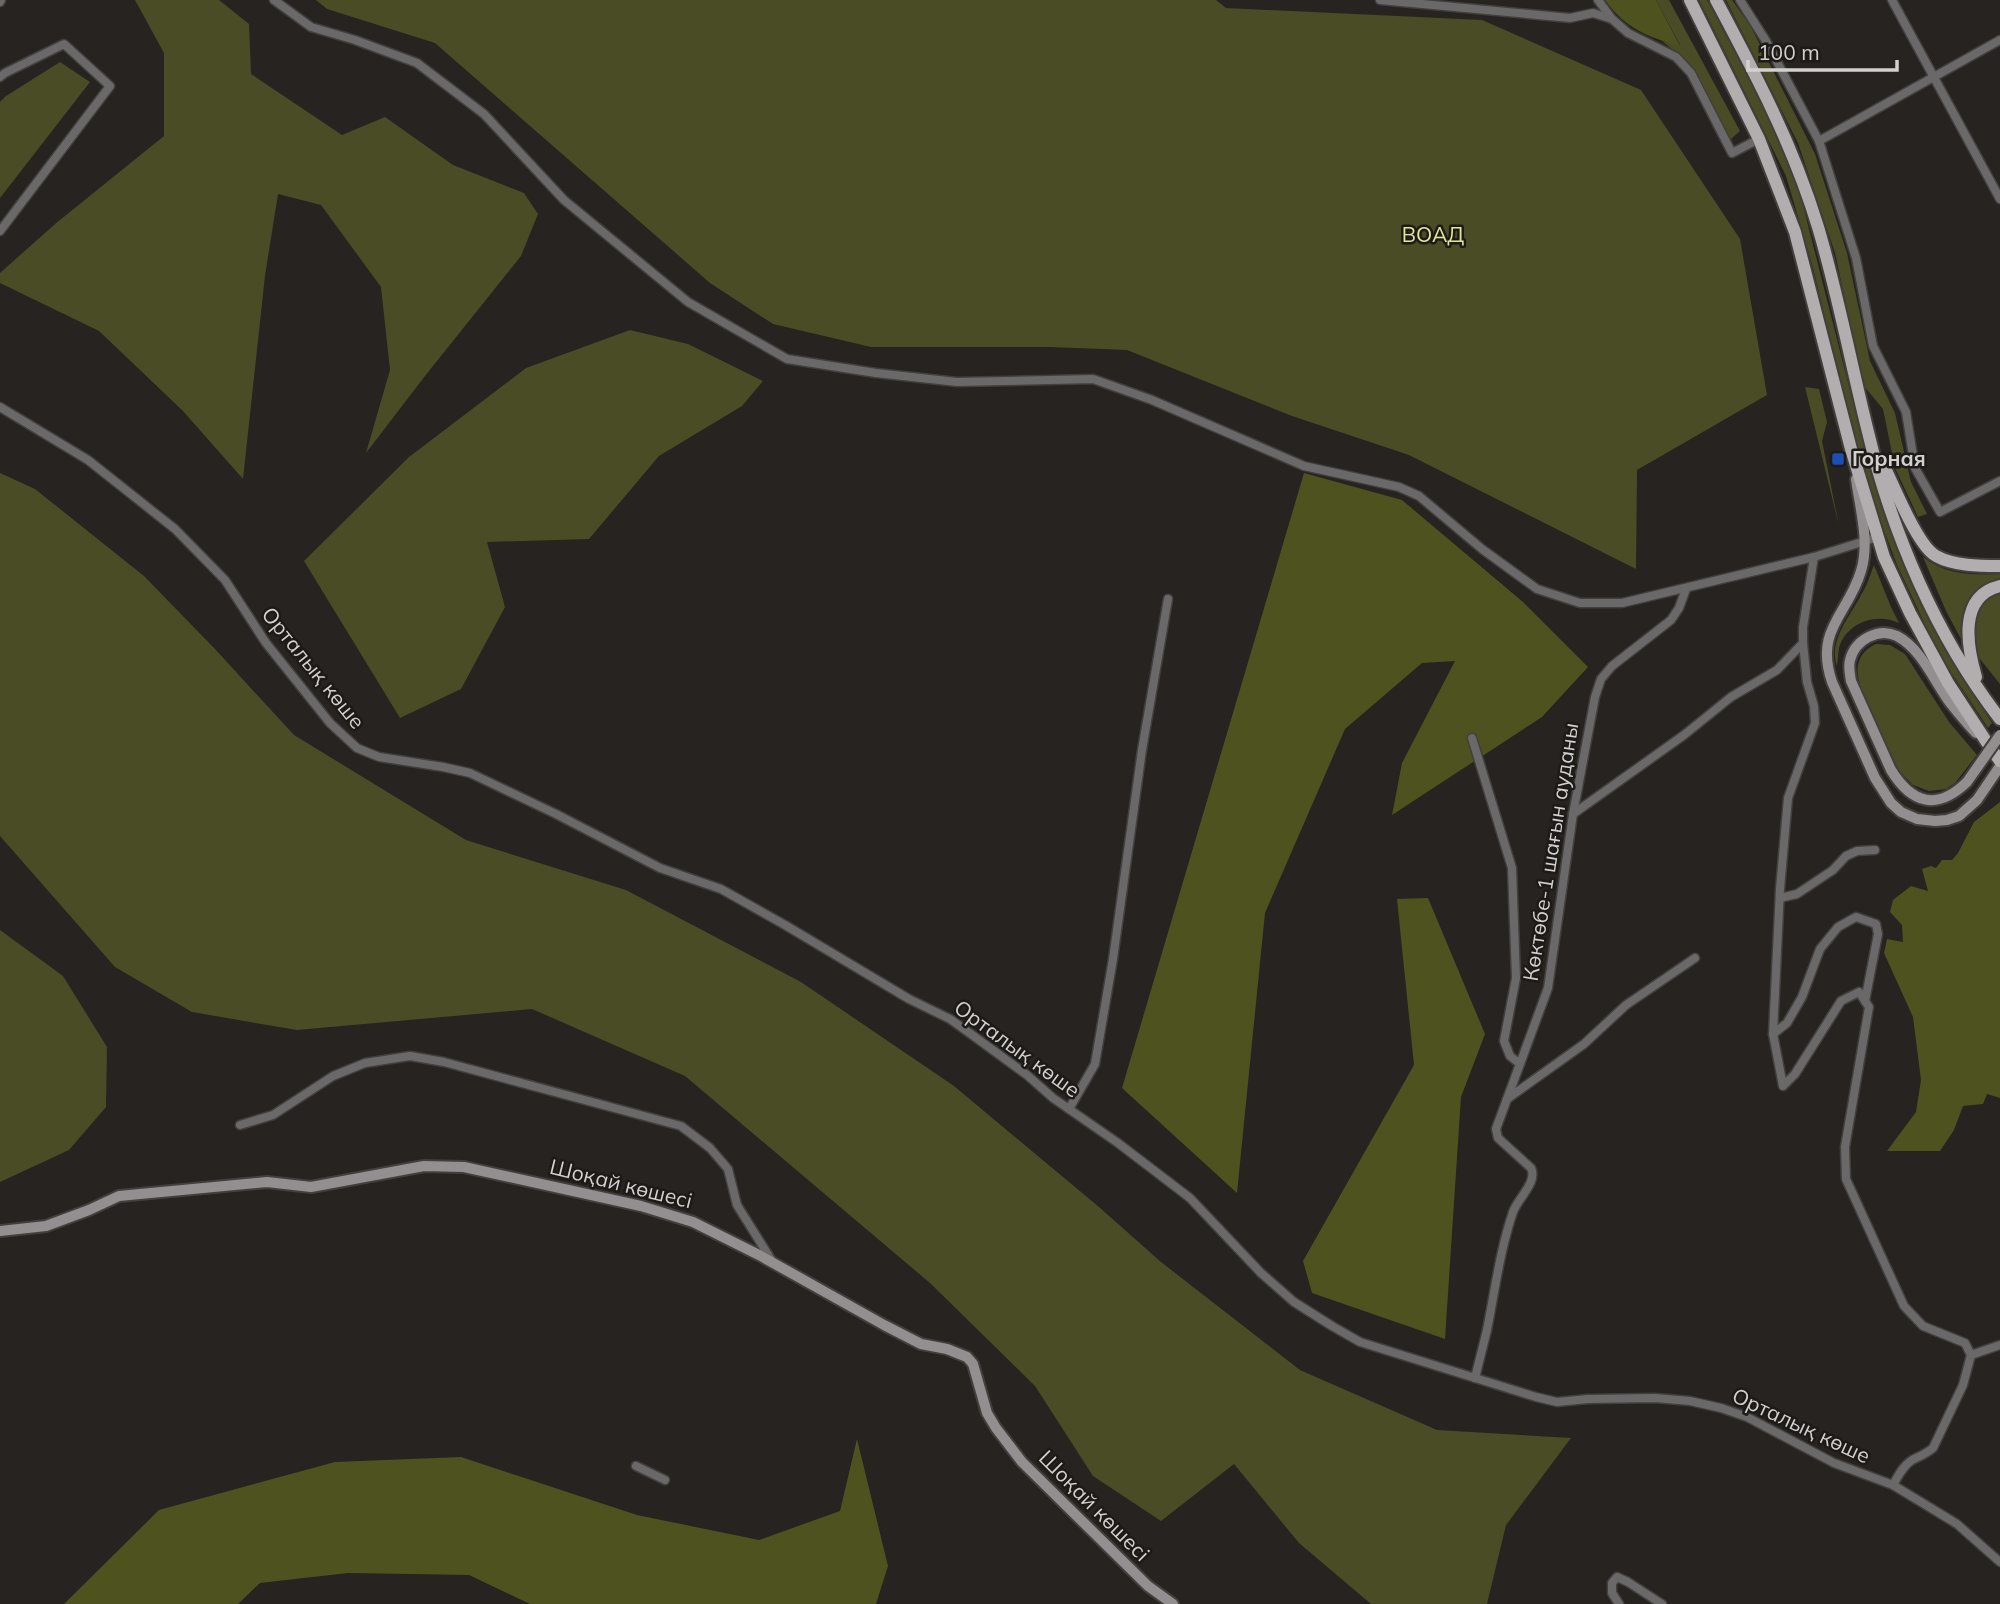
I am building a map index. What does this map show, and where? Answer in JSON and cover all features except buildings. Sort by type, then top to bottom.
[{"type":"main road","points":[[1690,0],[1759,139],[1795,232],[1853,456],[1871,538],[1884,557],[1910,613],[1948,683],[2000,763]]},
{"type":"main road","points":[[1716,0],[1783,129],[1798,165],[1838,297],[1867,431],[1903,543],[1930,603],[1961,660],[1997,714]]},
{"type":"main road","points":[[1867,431],[1920,540],[1934,556],[1955,563],[2000,566]]},
{"type":"main road","points":[[1982,694],[1969,643],[1969,616],[1984,593],[2000,586]]},
{"type":"street","points":[[274,0],[312,27],[417,63],[484,114],[564,200],[688,302],[787,359],[957,382],[1093,379],[1152,400],[1304,466],[1399,487],[1419,496],[1482,549],[1537,589],[1580,603],[1622,603],[1686,589],[1814,557],[1871,538]]},
{"type":"street","points":[[1380,0],[1570,18],[1593,13],[1612,19]]},
{"type":"street","points":[[1598,0],[1612,19],[1628,33],[1676,58],[1691,72],[1731,153],[1759,139]]},
{"type":"street","points":[[1740,0],[1766,41],[1819,141],[1856,258],[1873,346],[1906,412],[1916,468],[1940,512],[2000,481]]},
{"type":"street","points":[[1892,0],[2000,199]]},
{"type":"street","points":[[1819,141],[2000,40]]},
{"type":"street","points":[[0,77],[64,44],[110,86],[0,231]]},
{"type":"street","name":"Орталық көше","points":[[0,407],[88,460],[175,529],[225,580],[274,653],[330,723],[358,748],[379,757],[470,773],[660,868],[721,889],[909,999],[950,1019],[1191,1198],[1261,1273],[1294,1303],[1360,1342],[1557,1402],[1656,1398],[1690,1401],[1721,1408],[1747,1417],[1834,1463],[1893,1485],[1957,1524],[2000,1562]]},
{"type":"street","points":[[1871,538],[1861,572],[1833,624],[1826,656],[1832,682],[1875,778],[1891,803],[1902,812],[1917,819],[1947,820],[1959,816],[1977,800],[2000,763]]},
{"type":"street","points":[[1814,557],[1803,643],[1815,723],[1788,798],[1780,898],[1773,1034],[1783,1086],[1795,1074],[1841,1000],[1859,992],[1869,1007],[1845,1147],[1846,1179],[1904,1306],[1923,1326],[1965,1343],[1971,1355],[1963,1385],[1933,1448],[1926,1455],[1905,1466],[1893,1485]]},
{"type":"street","name":"Көктөбе-1 шағын ауданы","points":[[1475,1378],[1503,1245],[1514,1208],[1533,1173],[1531,1168],[1498,1138],[1496,1129],[1548,988],[1573,814],[1595,697],[1601,679],[1612,666],[1671,620],[1686,589]]},
{"type":"street","points":[[1069,1109],[1095,1064],[1113,959],[1142,750],[1168,599]]},
{"type":"street","points":[[1986,741],[1951,704],[1907,643],[1887,633],[1864,639],[1855,647],[1850,657],[1851,681],[1891,770],[1899,783],[1916,797],[1940,800],[1949,797],[1967,782],[2000,735]]},
{"type":"street","points":[[1573,814],[1684,735],[1731,697],[1777,670],[1803,643]]},
{"type":"street","points":[[1472,738],[1511,868],[1516,978],[1504,1041],[1510,1056],[1520,1064]]},
{"type":"street","points":[[1780,898],[1797,894],[1833,870],[1846,856],[1857,851],[1875,850]]},
{"type":"street","points":[[1773,1034],[1787,1023],[1802,997],[1820,949],[1838,927],[1856,917],[1876,924],[1878,934],[1865,1001]]},
{"type":"street","points":[[1507,1099],[1584,1044],[1626,1005],[1695,958]]},
{"type":"street","points":[[240,1125],[273,1115],[333,1076],[365,1063],[410,1056],[473,1069],[681,1126],[710,1148],[728,1168],[737,1205],[774,1264]]},
{"type":"street","name":"Шоқай көшесі","points":[[0,1231],[46,1226],[119,1196],[267,1182],[311,1187],[424,1166],[464,1167],[641,1206],[693,1222],[921,1344],[947,1349],[967,1357],[973,1364],[987,1413],[1022,1462],[1148,1586],[1172,1604]]},
{"type":"street","points":[[1971,1355],[2000,1345]]},
{"type":"street","points":[[636,1466],[665,1480]]},
{"type":"street","points":[[1619,1604],[1612,1593],[1612,1583],[1617,1577],[1662,1604]]},
{"type":"green space","points":[[135,0],[219,0],[249,24],[251,74],[342,135],[385,117],[453,165],[524,193],[538,214],[521,256],[366,453],[390,370],[381,287],[321,205],[278,194],[265,276],[243,479],[183,411],[99,331],[0,283],[0,273],[55,224],[164,136],[164,53]]},
{"type":"green space","name":"ВОАД","points":[[316,0],[1216,0],[1226,8],[1482,20],[1641,90],[1740,239],[1767,395],[1637,470],[1636,569],[1409,455],[1292,416],[1127,350],[871,347],[773,324],[710,283],[435,43],[327,9]]},
{"type":"green space","points":[[1605,0],[1656,0],[1680,46],[1638,31],[1621,18]]},
{"type":"green space","points":[[1656,0],[1669,0],[1740,131],[1730,140],[1698,78],[1682,57],[1662,41],[1680,45]]},
{"type":"green space","points":[[1699,0],[1707,0],[1764,106],[1795,174],[1871,473],[1903,563],[1945,650],[1992,723],[1988,728],[1939,654],[1897,565],[1863,474],[1813,268],[1786,176]]},
{"type":"green space","points":[[1726,0],[1732,0],[1750,25],[1815,154],[1847,253],[1870,361],[1895,413],[1911,482],[1927,514],[1918,517],[1895,468],[1883,409],[1863,385],[1835,253],[1798,143]]},
{"type":"green space","points":[[60,62],[90,82],[0,198],[0,102]]},
{"type":"green space","points":[[630,330],[688,344],[763,381],[742,406],[659,456],[589,539],[487,542],[505,607],[461,689],[400,718],[304,561],[409,457],[526,368]]},
{"type":"green space","points":[[1805,387],[1819,389],[1827,422],[1822,441],[1839,526]]},
{"type":"green space","points":[[0,473],[35,489],[144,576],[294,735],[466,840],[626,890],[801,982],[954,1086],[1161,1262],[1300,1370],[1437,1430],[1571,1438],[1506,1525],[1487,1604],[1371,1604],[1299,1543],[1234,1464],[1161,1521],[1093,1476],[1035,1386],[930,1283],[685,1076],[532,1009],[297,1030],[192,1012],[115,967],[0,836]]},
{"type":"green space","points":[[1304,473],[1402,500],[1523,602],[1588,667],[1542,717],[1392,815],[1402,763],[1455,661],[1422,663],[1345,729],[1265,913],[1237,1193],[1122,1088]]},
{"type":"green space","points":[[1923,557],[1950,571],[2000,574],[2000,579],[1981,588],[1969,601],[1963,619],[1961,639],[1946,611]]},
{"type":"green space","points":[[1874,565],[1899,623],[1872,619],[1855,626],[1843,639],[1837,666],[1835,647],[1838,638],[1865,588]]},
{"type":"green space","points":[[2000,592],[2000,684],[1976,654],[1972,630],[1979,606],[1986,598]]},
{"type":"green space","points":[[1876,644],[1890,645],[1905,654],[1949,722],[1977,755],[1955,783],[1946,789],[1929,791],[1913,785],[1895,763],[1861,688],[1858,675],[1861,657]]},
{"type":"green space","points":[[2000,802],[2000,1098],[1987,1094],[1983,1104],[1963,1106],[1954,1130],[1940,1151],[1887,1151],[1916,1112],[1921,1080],[1913,1017],[1884,953],[1887,939],[1903,942],[1902,925],[1890,912],[1893,900],[1911,886],[1928,891],[1922,869],[1931,866],[1936,868],[1942,860],[1952,860],[1974,822]]},
{"type":"green space","points":[[1428,898],[1485,1034],[1461,1097],[1445,1339],[1312,1293],[1303,1261],[1414,1065],[1397,899]]},
{"type":"green space","points":[[0,930],[63,976],[107,1047],[106,1107],[69,1150],[0,1182]]},
{"type":"green space","points":[[857,1439],[888,1566],[876,1604],[530,1604],[469,1575],[348,1573],[260,1583],[238,1604],[64,1604],[159,1510],[335,1462],[461,1457],[637,1515],[759,1540],[840,1511]]},
{"type":"place","name":"Горная","points":[[1838,459]]}]
